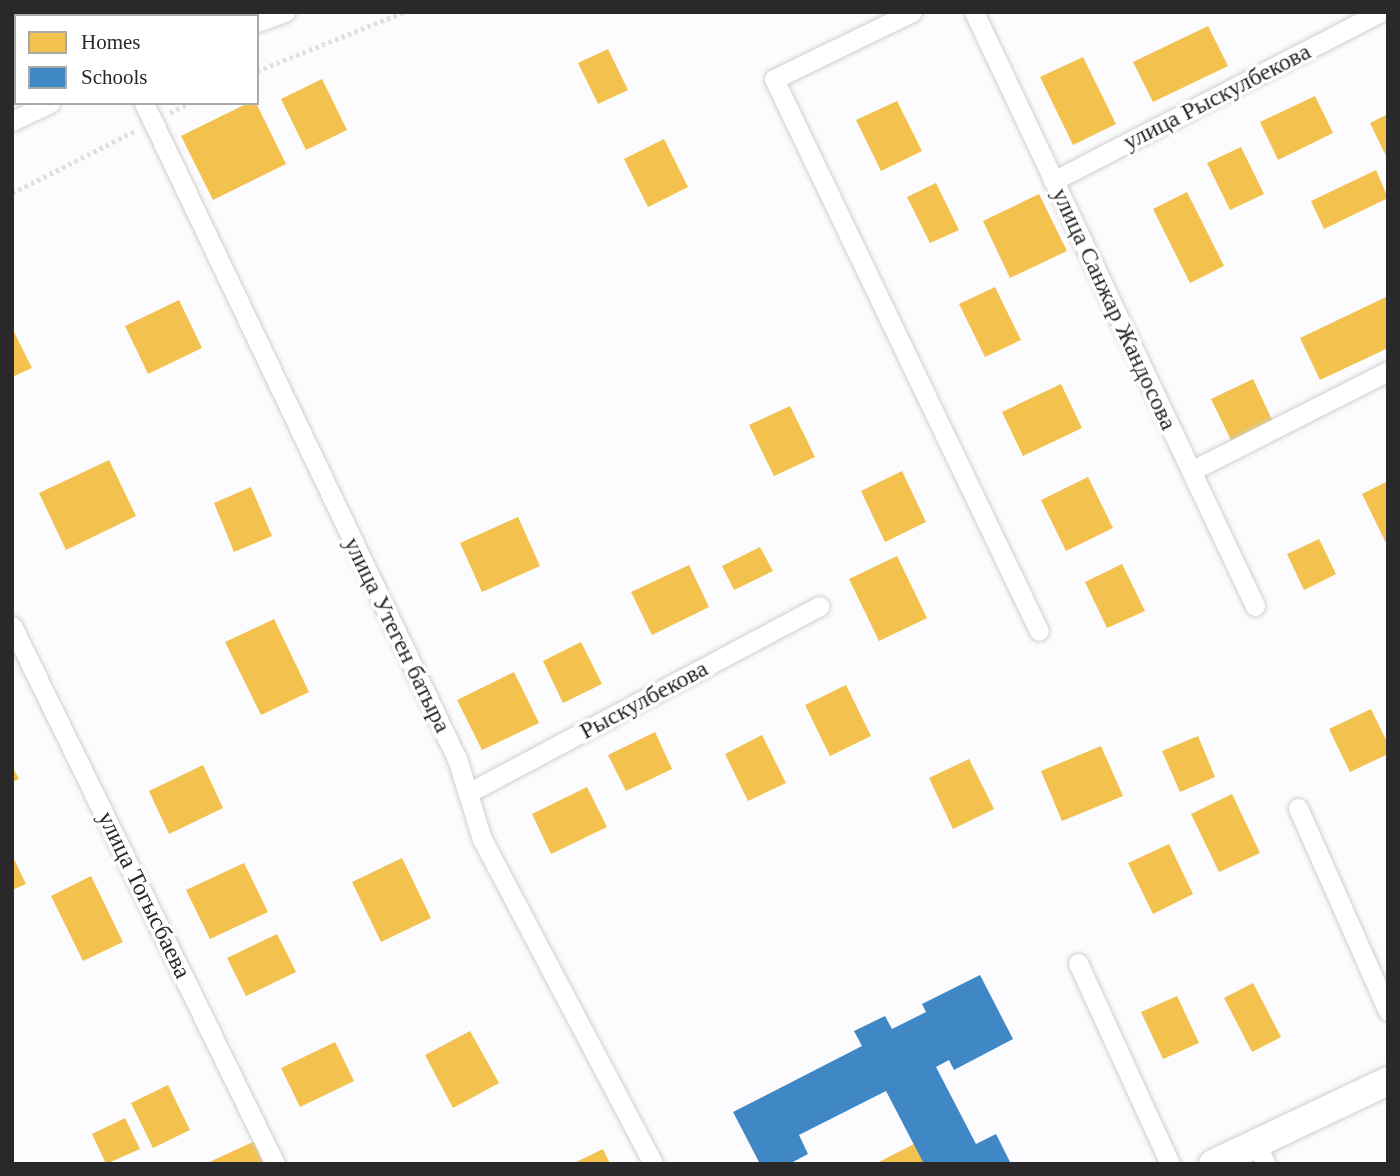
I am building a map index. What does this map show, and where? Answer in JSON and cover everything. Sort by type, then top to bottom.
[{"type":"street","points":[[259,21],[285,12]]},
{"type":"street","points":[[912,12],[774,79],[1039,631]]},
{"type":"street","name":"улица Санжар Жандосова","points":[[974,12],[1255,606]]},
{"type":"street","name":"улица Рыскулбекова","points":[[1053,181],[1380,12]]},
{"type":"street","points":[[12,121],[46,105]]},
{"type":"street","name":"улица Утеген батыра","points":[[145,105],[457,759],[482,839],[653,1164]]},
{"type":"street","points":[[1191,471],[1388,371]]},
{"type":"street","name":"Рыскулбекова","points":[[468,793],[819,606]]},
{"type":"street","name":"улица Тогысбаева","points":[[12,626],[275,1164]]},
{"type":"street","points":[[1298,808],[1388,1011]]},
{"type":"street","points":[[1078,963],[1170,1164]]},
{"type":"street","points":[[1213,1164],[1261,1153],[1388,1081]]},
{"type":"path","points":[[259,70],[404,12]]},
{"type":"path","points":[[12,193],[184,105]]},
{"type":"building: Homes","points":[[14,12],[70,14],[14,14]]},
{"type":"building: Homes","points":[[1208,26],[1228,66],[1153,102],[1133,62]]},
{"type":"building: Homes","points":[[608,49],[628,90],[598,104],[578,63]]},
{"type":"building: Homes","points":[[1083,57],[1116,124],[1073,145],[1040,77]]},
{"type":"building: Homes","points":[[322,79],[347,130],[306,150],[281,99]]},
{"type":"building: Homes","points":[[1315,96],[1333,133],[1278,160],[1260,122]]},
{"type":"building: Homes","points":[[897,101],[922,151],[881,171],[856,120]]},
{"type":"building: Homes","points":[[244,105],[257,105],[286,164],[213,200],[181,136]]},
{"type":"building: Homes","points":[[1388,114],[1388,160],[1370,123]]},
{"type":"building: Homes","points":[[664,139],[688,187],[648,207],[624,159]]},
{"type":"building: Homes","points":[[1241,147],[1264,194],[1230,210],[1207,163]]},
{"type":"building: Homes","points":[[1376,170],[1388,198],[1324,229],[1311,201]]},
{"type":"building: Homes","points":[[936,183],[959,230],[930,243],[907,197]]},
{"type":"building: Homes","points":[[1187,192],[1224,266],[1190,283],[1153,209]]},
{"type":"building: Homes","points":[[1039,194],[1067,251],[1010,278],[983,221]]},
{"type":"building: Homes","points":[[995,287],[1021,340],[985,357],[959,304]]},
{"type":"building: Homes","points":[[1388,296],[1388,348],[1320,380],[1300,338]]},
{"type":"building: Homes","points":[[179,300],[202,348],[148,374],[125,326]]},
{"type":"building: Homes","points":[[12,328],[32,368],[12,377]]},
{"type":"building: Homes","points":[[1253,379],[1273,422],[1232,442],[1211,399]]},
{"type":"building: Homes","points":[[1061,384],[1082,428],[1023,456],[1002,412]]},
{"type":"building: Homes","points":[[790,406],[815,457],[774,476],[749,425]]},
{"type":"building: Homes","points":[[109,460],[136,516],[66,550],[39,493]]},
{"type":"building: Homes","points":[[902,471],[926,522],[885,542],[861,491]]},
{"type":"building: Homes","points":[[1088,477],[1113,528],[1066,551],[1041,500]]},
{"type":"building: Homes","points":[[1388,481],[1388,547],[1362,494]]},
{"type":"building: Homes","points":[[251,487],[272,536],[234,552],[214,503]]},
{"type":"building: Homes","points":[[518,517],[540,566],[482,592],[460,543]]},
{"type":"building: Homes","points":[[1319,539],[1336,574],[1304,590],[1287,554]]},
{"type":"building: Homes","points":[[760,547],[773,571],[734,590],[722,566]]},
{"type":"building: Homes","points":[[897,556],[927,618],[879,641],[849,579]]},
{"type":"building: Homes","points":[[1122,564],[1145,611],[1107,628],[1085,582]]},
{"type":"building: Homes","points":[[689,565],[709,607],[652,635],[631,592]]},
{"type":"building: Homes","points":[[274,619],[309,692],[261,715],[225,642]]},
{"type":"building: Homes","points":[[581,642],[602,684],[563,703],[543,661]]},
{"type":"building: Homes","points":[[514,672],[539,723],[482,750],[457,700]]},
{"type":"building: Homes","points":[[846,685],[871,736],[830,756],[805,705]]},
{"type":"building: Homes","points":[[1371,709],[1388,744],[1388,754],[1350,772],[1329,729]]},
{"type":"building: Homes","points":[[655,732],[672,769],[626,791],[608,755]]},
{"type":"building: Homes","points":[[762,735],[786,783],[748,801],[725,754]]},
{"type":"building: Homes","points":[[1198,736],[1215,777],[1180,792],[1162,751]]},
{"type":"building: Homes","points":[[1101,746],[1123,796],[1062,821],[1041,771]]},
{"type":"building: Homes","points":[[969,759],[994,809],[953,829],[929,778]]},
{"type":"building: Homes","points":[[203,765],[223,808],[169,834],[149,791]]},
{"type":"building: Homes","points":[[12,766],[19,779],[12,782]]},
{"type":"building: Homes","points":[[587,787],[607,827],[551,854],[532,814]]},
{"type":"building: Homes","points":[[1232,794],[1260,853],[1219,872],[1191,814]]},
{"type":"building: Homes","points":[[1169,844],[1193,894],[1153,914],[1128,863]]},
{"type":"building: Homes","points":[[12,855],[26,884],[12,890]]},
{"type":"building: Homes","points":[[402,858],[431,918],[381,942],[352,882]]},
{"type":"building: Homes","points":[[244,863],[268,912],[210,939],[186,890]]},
{"type":"building: Homes","points":[[91,876],[123,942],[83,961],[51,896]]},
{"type":"building: Homes","points":[[277,934],[296,972],[246,996],[227,958]]},
{"type":"building: Homes","points":[[1253,983],[1281,1037],[1252,1052],[1224,998]]},
{"type":"building: Homes","points":[[1177,996],[1199,1043],[1163,1059],[1141,1012]]},
{"type":"building: Homes","points":[[470,1031],[499,1083],[453,1108],[425,1055]]},
{"type":"building: Homes","points":[[335,1042],[354,1081],[300,1107],[281,1068]]},
{"type":"building: Homes","points":[[168,1085],[190,1130],[153,1148],[131,1103]]},
{"type":"building: Homes","points":[[125,1118],[140,1149],[106,1164],[92,1134]]},
{"type":"building: Homes","points":[[951,1125],[971,1164],[875,1164]]},
{"type":"building: Homes","points":[[255,1141],[265,1164],[205,1164]]},
{"type":"building: Homes","points":[[603,1149],[610,1164],[572,1164]]},
{"type":"building: Schools","points":[[980,975],[1013,1039],[954,1070],[949,1060],[936,1067],[976,1144],[996,1134],[1011,1164],[924,1164],[886,1091],[799,1135],[808,1154],[789,1164],[760,1164],[733,1112],[862,1046],[854,1031],[885,1016],[892,1029],[926,1012],[922,1004]]}]
